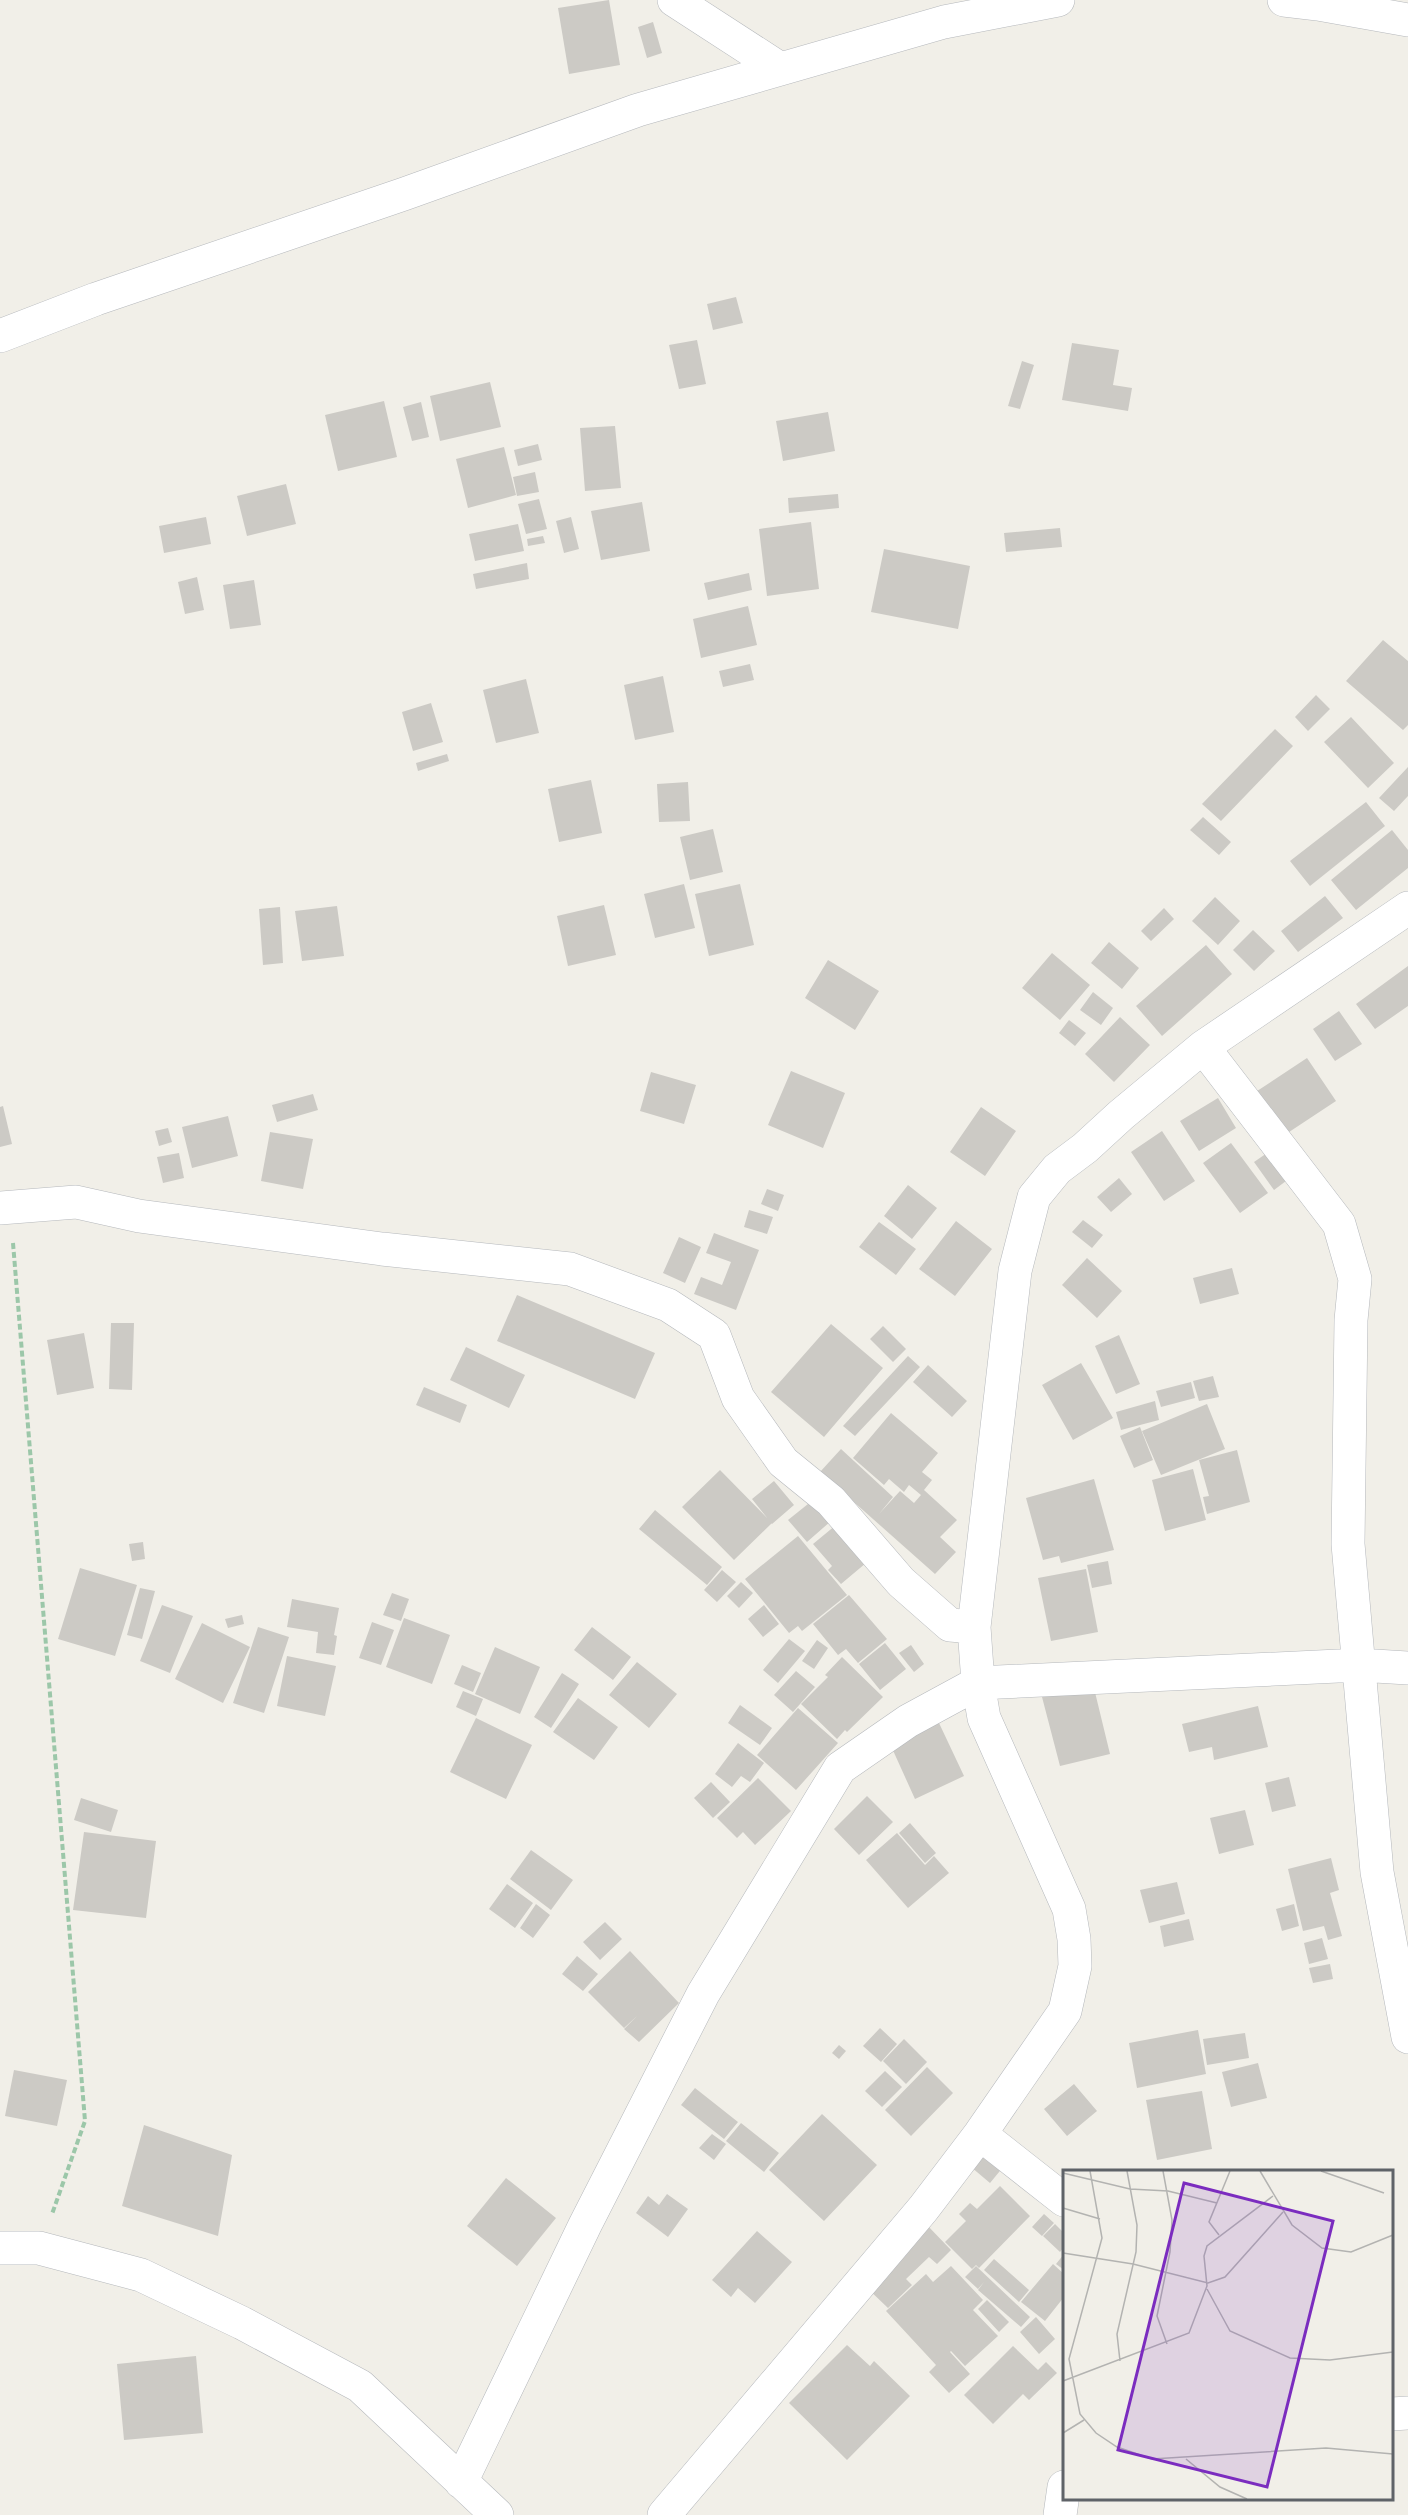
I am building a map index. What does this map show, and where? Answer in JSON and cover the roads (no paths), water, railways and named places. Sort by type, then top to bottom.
[{"type":"street","points":[[674,0],[779,68]]},
{"type":"street","points":[[0,336],[107,296],[404,194],[638,110],[944,22],[1058,0]]},
{"type":"street","points":[[1284,0],[1408,20]]},
{"type":"street","points":[[664,2515],[922,2209],[980,2134],[1065,2011],[1075,1966],[1074,1939],[1069,1909],[984,1718],[978,1683],[974,1627],[1015,1271],[1034,1197],[1057,1169],[1085,1148],[1120,1115],[1203,1047],[1408,908]]},
{"type":"street","points":[[1203,1047],[1339,1224],[1355,1279],[1351,1320],[1348,1544],[1377,1872],[1408,2037]]},
{"type":"street","points":[[5,1207],[76,1202],[140,1216],[382,1250],[570,1269],[668,1305],[714,1335],[738,1398],[783,1462],[831,1501],[901,1582],[950,1625],[974,1627]]},
{"type":"street","points":[[461,2482],[585,2225],[703,1994],[840,1768],[908,1722],[978,1683],[1359,1665],[1408,1668]]},
{"type":"street","points":[[980,2134],[1063,2197]]},
{"type":"street","points":[[0,2248],[39,2248],[141,2275],[242,2323],[360,2386],[497,2515]]},
{"type":"street","points":[[1393,2414],[1408,2413]]},
{"type":"street","points":[[1060,2515],[1063,2498]]}]
